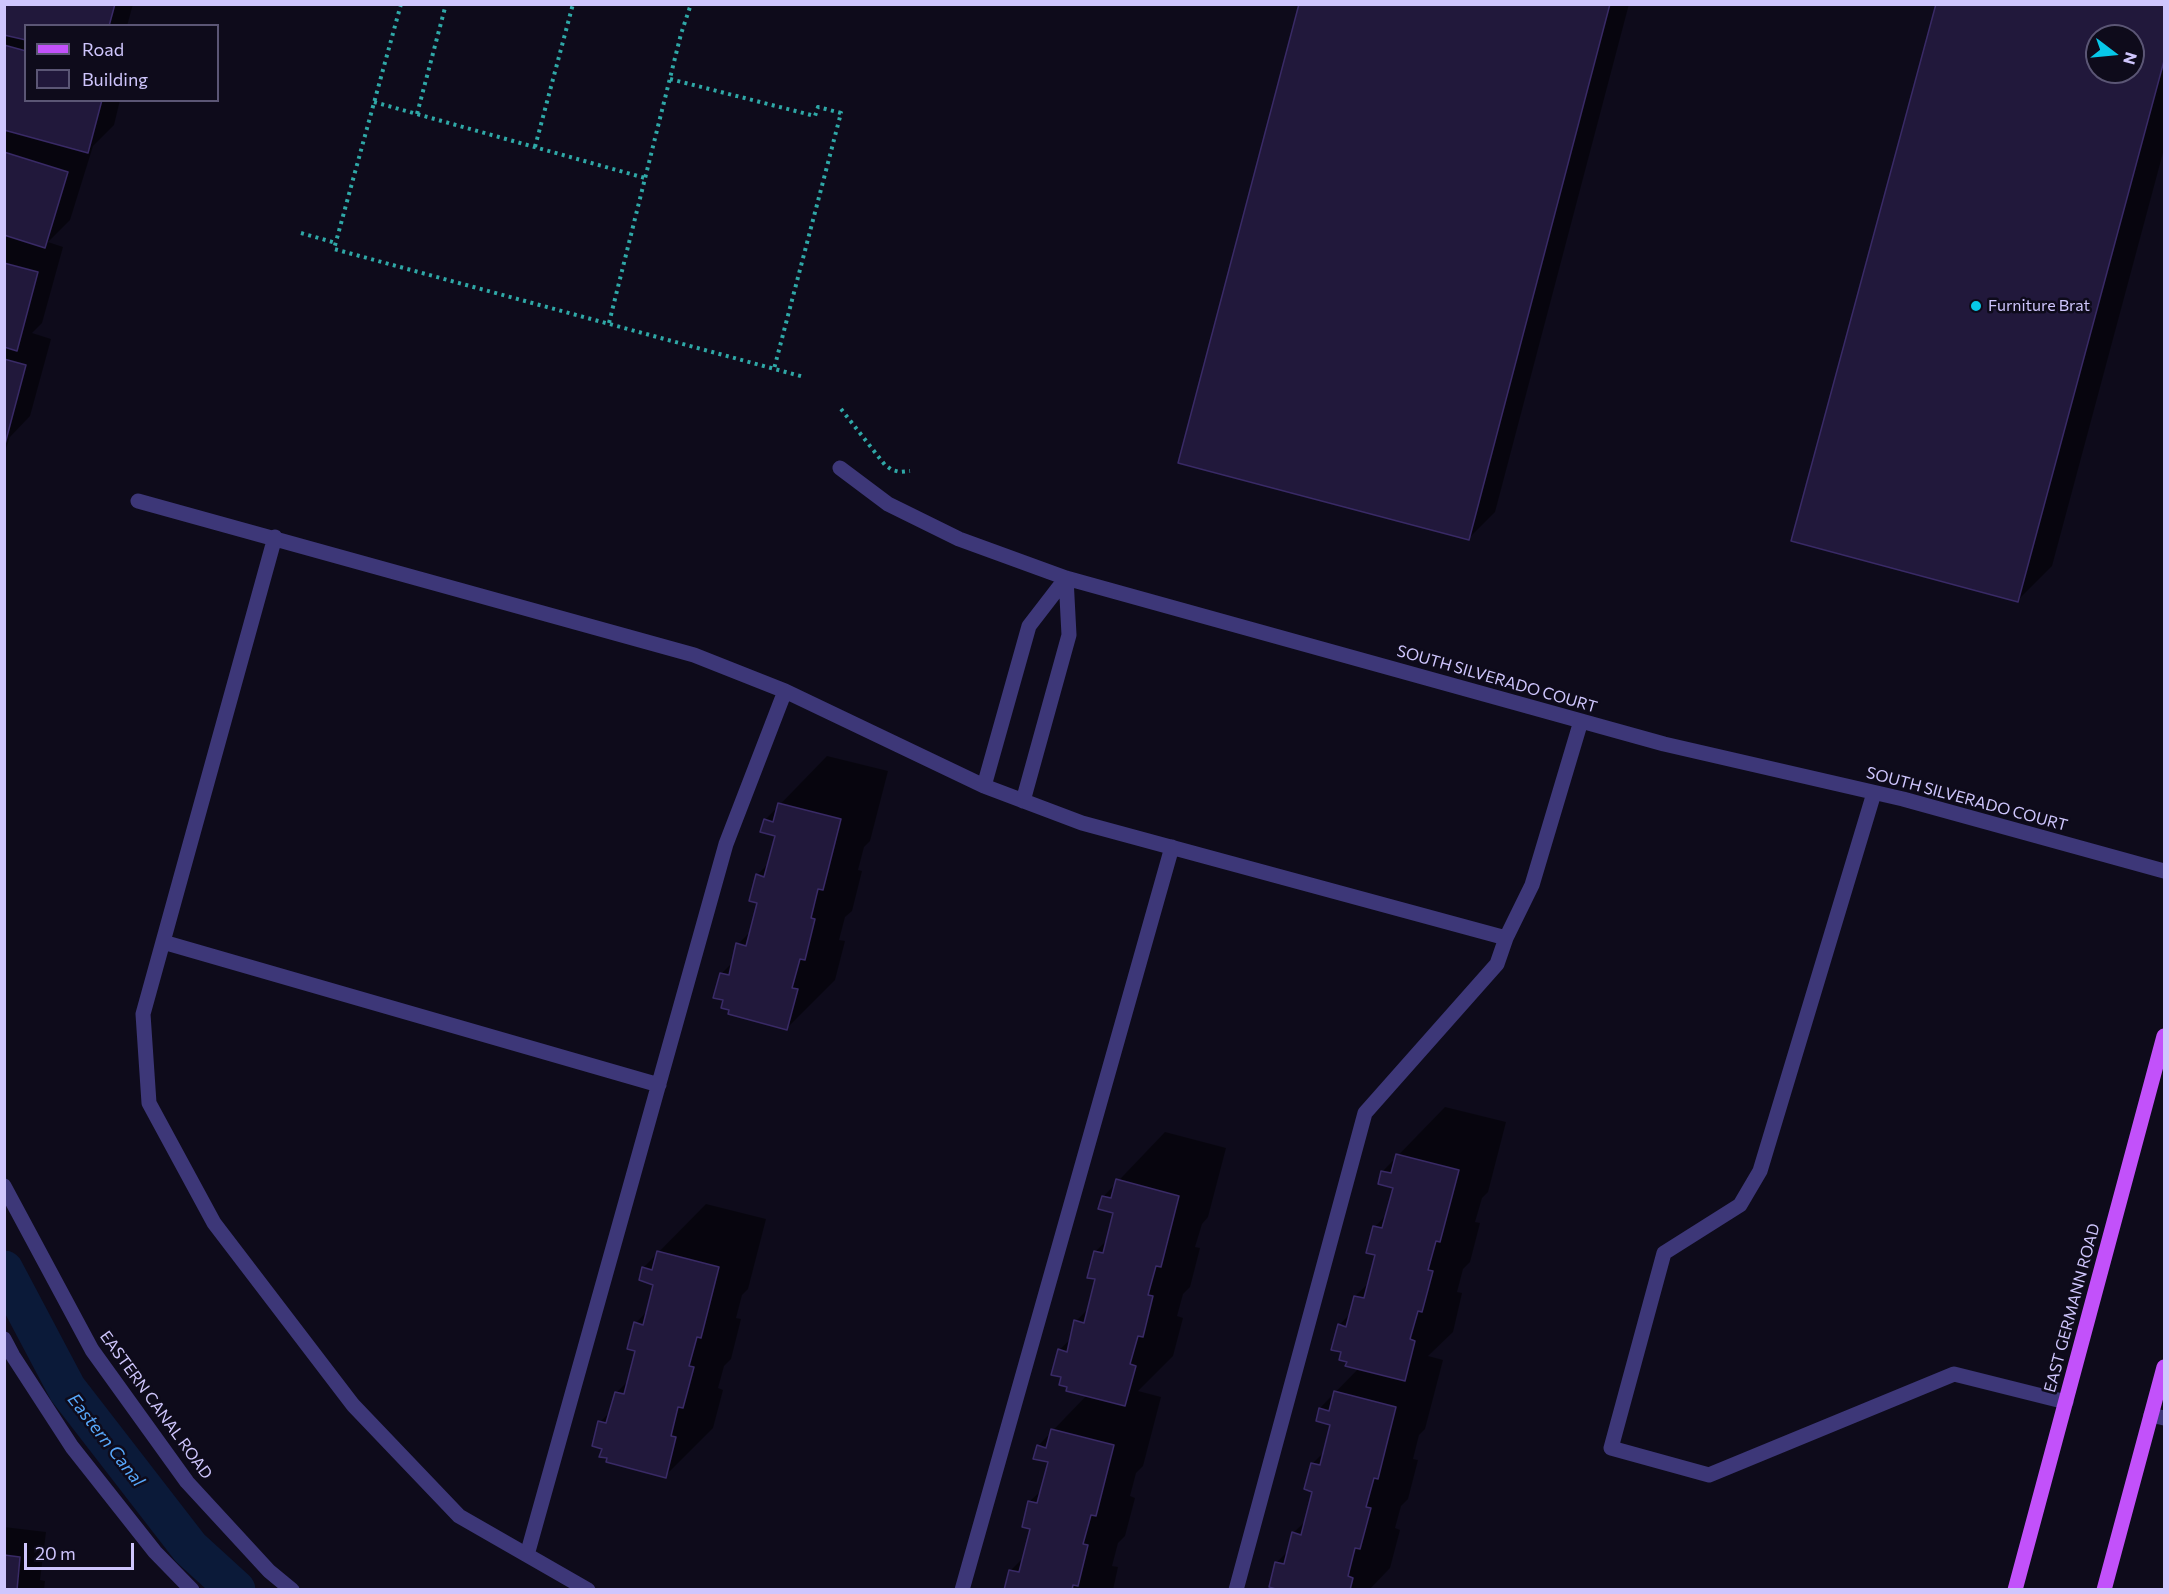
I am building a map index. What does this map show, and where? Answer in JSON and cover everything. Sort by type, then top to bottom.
[{"type":"main road","name":"EAST GERMANN ROAD","points":[[2015,1590],[2164,1035]]},
{"type":"main road","points":[[2104,1590],[2158,1417],[2164,1367]]},
{"type":"street","name":"SOUTH SILVERADO COURT","points":[[840,468],[888,504],[948,534],[1066,578],[1664,744],[1903,799],[2164,871]]},
{"type":"street","points":[[138,501],[275,537],[694,655],[785,691],[984,786],[1082,823],[1506,938]]},
{"type":"street","points":[[275,537],[143,1014],[149,1103],[214,1222],[352,1405],[459,1516],[588,1590]]},
{"type":"street","points":[[984,786],[1029,626],[1066,578]]},
{"type":"street","points":[[1023,801],[1069,635],[1066,578]]},
{"type":"street","points":[[527,1555],[726,844],[785,691]]},
{"type":"street","points":[[1236,1590],[1365,1113],[1497,964],[1506,938],[1532,885],[1581,721]]},
{"type":"street","points":[[1874,793],[1760,1171],[1740,1205],[1664,1252],[1611,1448],[1709,1475],[1954,1374],[2066,1402]]},
{"type":"street","points":[[962,1590],[1172,847]]},
{"type":"street","points":[[163,942],[659,1084]]},
{"type":"street","name":"EASTERN CANAL ROAD","points":[[4,1186],[92,1350],[187,1482],[269,1570],[292,1590]]},
{"type":"street","points":[[4,1339],[72,1447],[155,1552],[192,1590]]},
{"type":"path","points":[[401,4],[334,249],[804,377]]},
{"type":"path","points":[[417,114],[446,4]]},
{"type":"path","points":[[535,147],[573,4]]},
{"type":"path","points":[[609,323],[690,5]]},
{"type":"path","points":[[670,79],[815,116],[818,107],[841,113],[774,369]]},
{"type":"path","points":[[374,102],[645,178]]},
{"type":"path","points":[[301,232],[336,243]]},
{"type":"path","points":[[841,409],[885,465],[900,472],[910,471]]},
{"type":"building","points":[[4,4],[115,4],[110,24],[24,24],[24,40],[4,35]]},
{"type":"building","points":[[1299,4],[1610,4],[1469,540],[1178,463]]},
{"type":"building","name":"Furniture Brat","points":[[1936,4],[2164,4],[2164,61],[2018,602],[1791,541]]},
{"type":"building","points":[[4,45],[24,50],[24,102],[101,102],[88,153],[4,130]]},
{"type":"building","points":[[4,152],[68,172],[45,248],[4,235]]},
{"type":"building","points":[[4,263],[38,272],[17,351],[4,347]]},
{"type":"building","points":[[4,359],[26,365],[5,444],[4,444]]},
{"type":"building","points":[[778,803],[841,819],[823,890],[818,889],[811,918],[815,919],[805,960],[800,959],[792,988],[798,989],[787,1030],[728,1014],[729,1010],[721,1008],[723,1000],[713,998],[720,973],[729,975],[736,943],[746,946],[757,903],[749,901],[756,874],[764,877],[775,836],[760,832],[764,819],[773,822]]},
{"type":"building","points":[[1396,1154],[1459,1170],[1440,1242],[1436,1241],[1428,1270],[1433,1271],[1422,1312],[1418,1311],[1410,1339],[1415,1341],[1405,1381],[1345,1366],[1347,1362],[1339,1360],[1341,1352],[1331,1350],[1338,1324],[1346,1327],[1354,1296],[1364,1298],[1375,1255],[1366,1253],[1373,1226],[1382,1228],[1393,1188],[1378,1184],[1381,1171],[1391,1173]]},
{"type":"building","points":[[1116,1179],[1179,1196],[1161,1267],[1156,1266],[1148,1295],[1153,1296],[1143,1337],[1138,1336],[1130,1364],[1136,1366],[1125,1406],[1066,1391],[1067,1387],[1059,1385],[1061,1377],[1051,1375],[1058,1349],[1067,1352],[1074,1320],[1084,1323],[1095,1279],[1087,1278],[1094,1251],[1103,1253],[1113,1213],[1098,1209],[1102,1196],[1111,1198]]},
{"type":"building","points":[[657,1251],[719,1267],[701,1338],[697,1337],[689,1366],[694,1367],[683,1408],[678,1407],[671,1436],[676,1437],[666,1478],[606,1462],[607,1458],[599,1457],[602,1449],[592,1446],[598,1421],[606,1423],[615,1392],[624,1394],[635,1351],[627,1349],[634,1322],[643,1325],[653,1285],[639,1280],[642,1267],[652,1270]]},
{"type":"building","points":[[1334,1391],[1396,1407],[1378,1479],[1374,1478],[1366,1507],[1371,1508],[1360,1549],[1355,1548],[1348,1576],[1353,1578],[1350,1590],[1279,1590],[1269,1587],[1275,1562],[1284,1564],[1292,1532],[1301,1535],[1312,1492],[1304,1489],[1311,1463],[1320,1465],[1330,1425],[1316,1421],[1319,1408],[1329,1411]]},
{"type":"building","points":[[1051,1429],[1114,1445],[1096,1516],[1091,1515],[1083,1544],[1088,1545],[1078,1586],[1073,1585],[1072,1590],[1004,1590],[1009,1570],[1019,1572],[1030,1529],[1022,1527],[1028,1501],[1037,1503],[1048,1462],[1033,1459],[1037,1445],[1046,1448]]},
{"type":"building","points":[[4,1555],[20,1557],[17,1590],[4,1590]]},
{"type":"waterway","name":"Eastern Canal","points":[[4,1270],[67,1389],[190,1548],[236,1590]]},
{"type":"place","name":"Furniture Brat","points":[[1976,306]]}]
